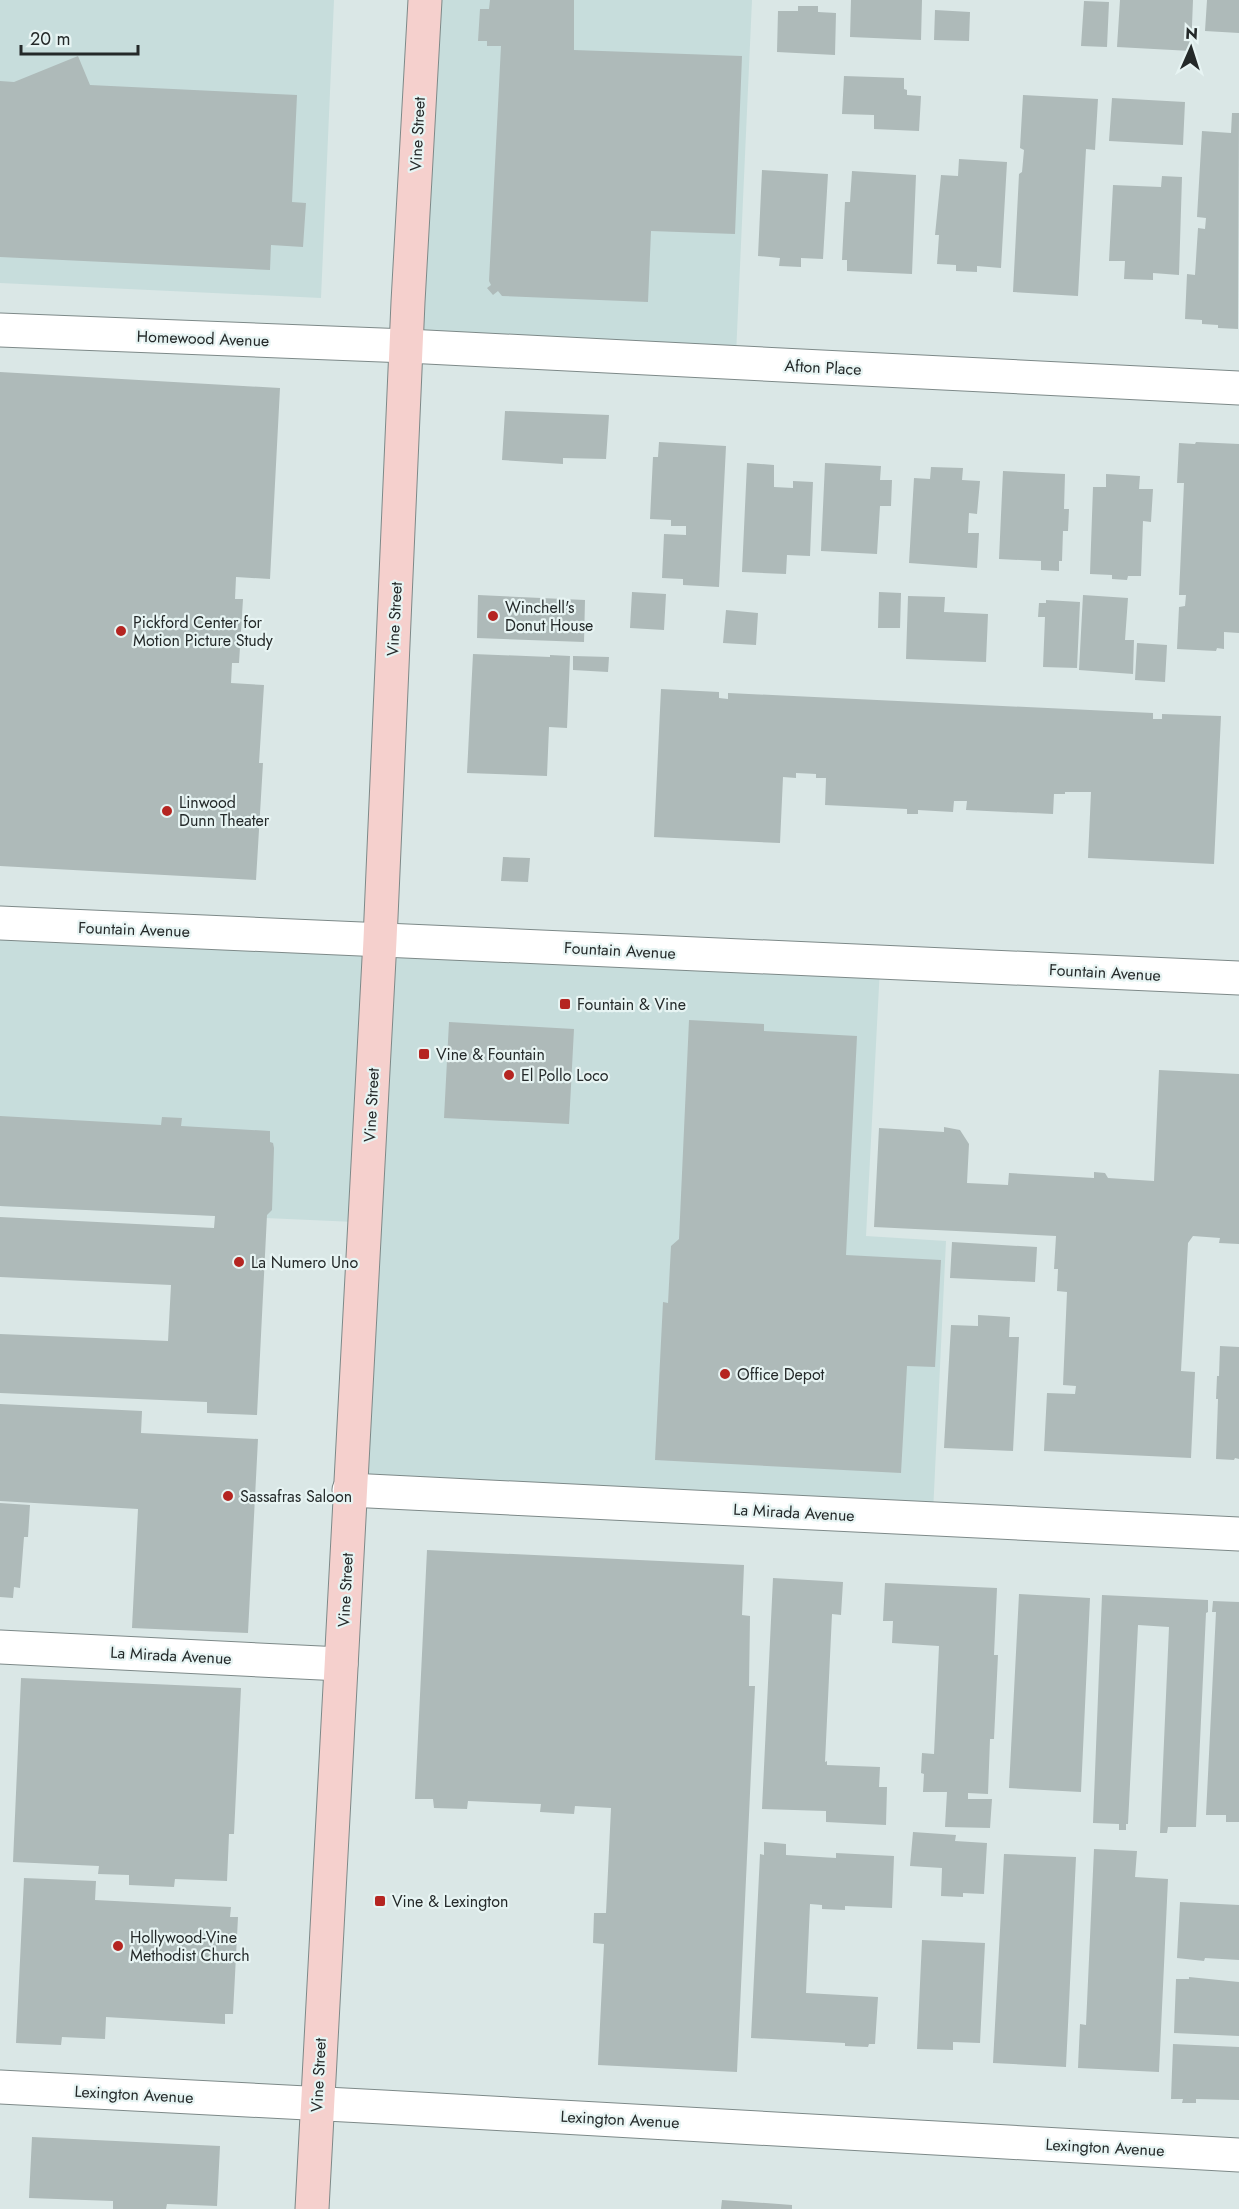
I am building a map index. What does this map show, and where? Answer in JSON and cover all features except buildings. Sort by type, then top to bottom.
[{"type":"main road","name":"Vine Street","points":[[312,2209],[380,940],[406,346],[425,0]]},
{"type":"street","name":"Homewood Avenue","points":[[0,330],[406,346]]},
{"type":"street","name":"Afton Place","points":[[406,346],[1239,388]]},
{"type":"street","name":"Fountain Avenue","points":[[0,923],[1239,978]]},
{"type":"street","name":"La Mirada Avenue","points":[[349,1490],[1239,1533]]},
{"type":"street","name":"La Mirada Avenue","points":[[0,1647],[341,1664]]},
{"type":"street","name":"Lexington Avenue","points":[[0,2087],[1239,2155]]},
{"type":"shaded area","points":[[0,0],[334,0],[321,298],[0,283]]},
{"type":"shaded area","points":[[434,0],[752,0],[736,355],[416,336]]},
{"type":"shaded area","points":[[0,930],[373,947],[355,1222],[0,1206]]},
{"type":"shaded area","points":[[385,944],[880,967],[866,1236],[946,1241],[933,1513],[354,1488]]},
{"type":"place","name":"Winchell's Donut House","points":[[493,616]]},
{"type":"place","name":"Pickford Center for Motion Picture Study","points":[[121,631]]},
{"type":"place","name":"Linwood Dunn Theater","points":[[167,811]]},
{"type":"place","name":"Fountain & Vine","points":[[565,1004]]},
{"type":"place","name":"Vine & Fountain","points":[[424,1054]]},
{"type":"place","name":"El Pollo Loco","points":[[509,1075]]},
{"type":"place","name":"La Numero Uno","points":[[239,1262]]},
{"type":"place","name":"Office Depot","points":[[725,1374]]},
{"type":"place","name":"Sassafras Saloon","points":[[228,1496]]},
{"type":"place","name":"Vine & Lexington","points":[[380,1901]]},
{"type":"place","name":"Hollywood-Vine Methodist Church","points":[[118,1946]]}]
